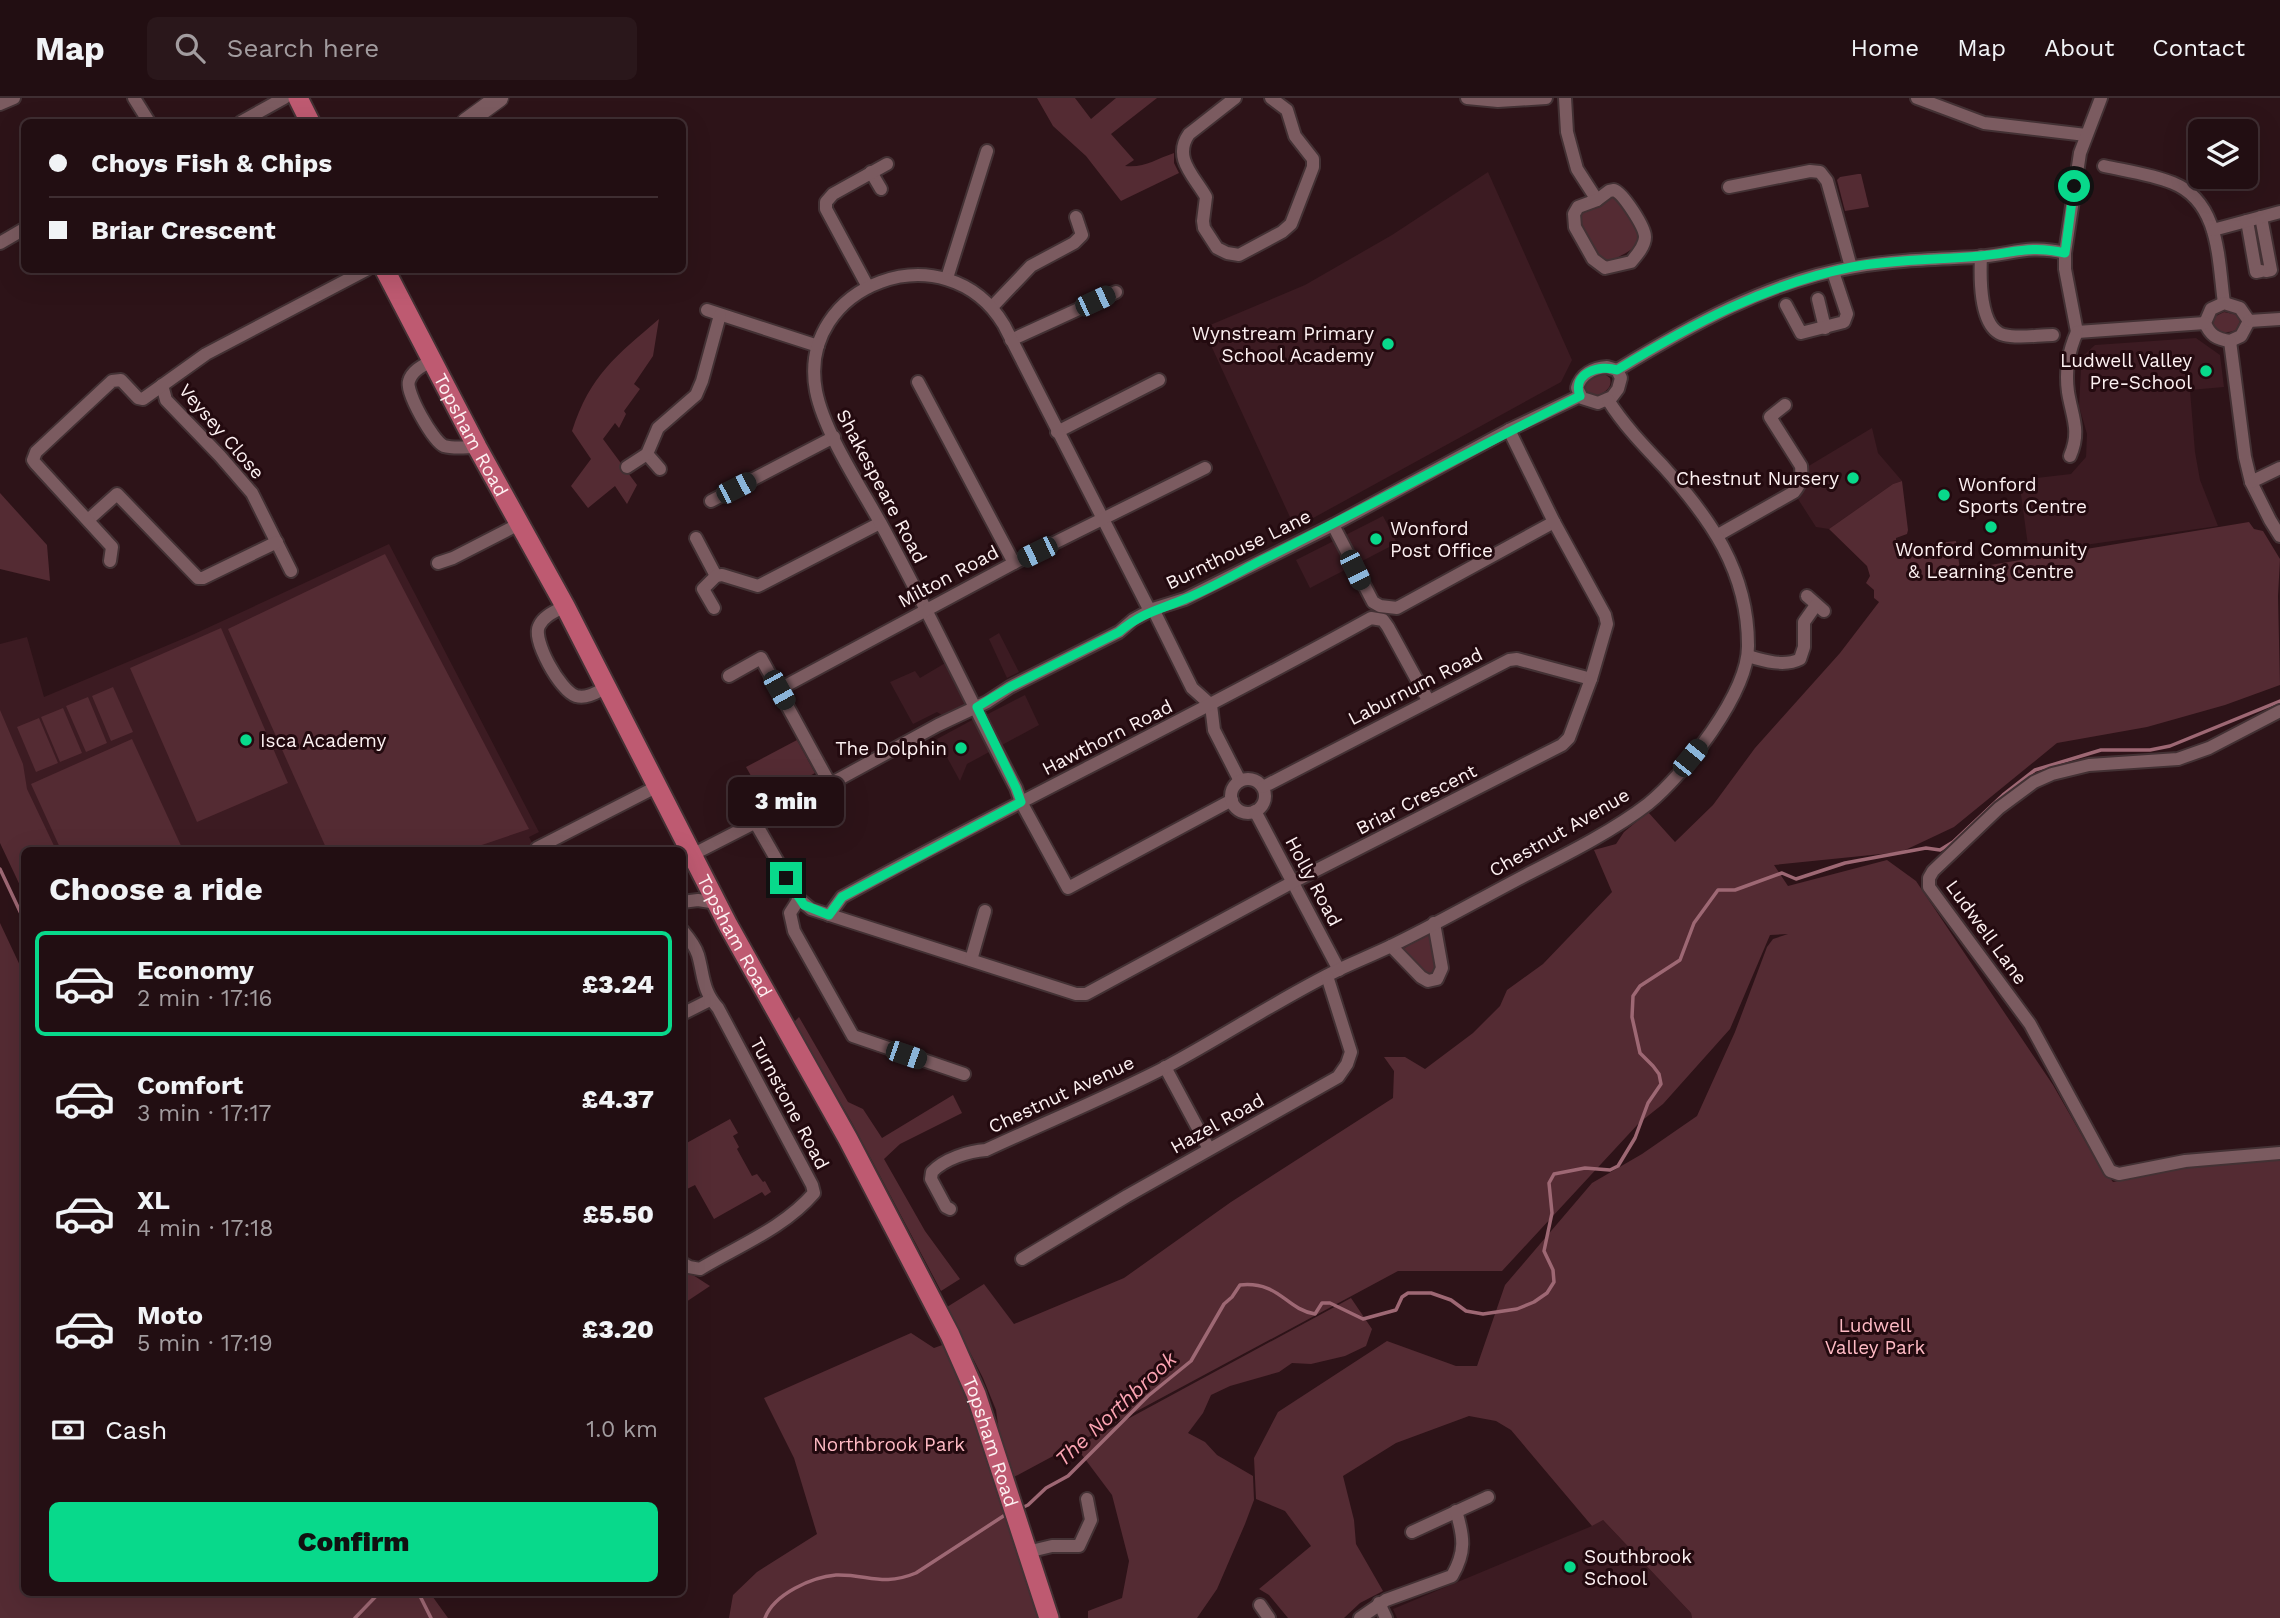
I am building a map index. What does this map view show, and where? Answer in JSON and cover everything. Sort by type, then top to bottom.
[{"type":"main road","points":[[298,98],[308,119]]},
{"type":"main road","name":"Topsham Road","points":[[387,273],[607,687],[683,847]]},
{"type":"main road","name":"Topsham Road","points":[[687,857],[717,904],[848,1139],[950,1335],[976,1394],[1049,1618]]},
{"type":"street","points":[[0,104],[14,98]]},
{"type":"street","points":[[134,98],[147,119]]},
{"type":"street","points":[[246,119],[284,98]]},
{"type":"street","points":[[470,119],[499,98]]},
{"type":"street","points":[[1235,98],[1189,134],[1184,141],[1182,155],[1191,177],[1206,197],[1203,221],[1214,244],[1223,252],[1239,255],[1282,232],[1291,224],[1313,167],[1313,159],[1295,136],[1287,110],[1271,98]]},
{"type":"street","points":[[1467,98],[1498,101],[1546,98]]},
{"type":"street","points":[[1565,98],[1567,132],[1577,169],[1597,200]]},
{"type":"street","points":[[1917,98],[1984,123],[2086,135]]},
{"type":"street","points":[[2070,456],[2077,436],[2066,373],[2067,359],[2077,332],[2065,269],[2065,253],[2080,153],[2101,98]]},
{"type":"street","points":[[947,278],[987,150]]},
{"type":"street","points":[[868,287],[826,209],[826,202],[833,194],[887,164]]},
{"type":"street","points":[[2104,166],[2176,184],[2197,200],[2206,211],[2213,230],[2224,303]]},
{"type":"street","points":[[1729,187],[1810,171],[1820,172],[1827,181],[1851,267]]},
{"type":"street","points":[[871,172],[881,190]]},
{"type":"street","points":[[1609,191],[1619,192],[1644,232],[1643,244],[1631,262],[1605,268],[1599,265],[1575,227],[1574,214],[1578,207],[1597,200],[1609,191]]},
{"type":"street","points":[[2213,230],[2280,212]]},
{"type":"street","points":[[992,307],[1031,265],[1074,243],[1082,235],[1076,217]]},
{"type":"street","points":[[2247,221],[2261,271],[2271,270],[2261,217]]},
{"type":"street","points":[[0,243],[21,231]]},
{"type":"street","points":[[1617,370],[1670,338],[1742,303],[1783,287],[1851,267],[2042,248],[2065,253]]},
{"type":"street","points":[[1981,256],[1984,308],[1986,318],[1995,331],[2006,336],[2053,335]]},
{"type":"street","points":[[1786,305],[1801,333],[1840,324],[1847,317],[1833,272]]},
{"type":"street","points":[[162,385],[206,354],[360,273]]},
{"type":"street","name":"Shakespeare Road","points":[[1151,610],[992,307],[968,288],[947,278],[928,275],[901,276],[868,287],[840,308],[818,346],[814,372],[815,389],[823,416],[977,707],[1021,802],[1068,888],[1232,800]]},
{"type":"street","points":[[1011,340],[1115,292]]},
{"type":"street","points":[[1818,299],[1825,328]]},
{"type":"street","points":[[2224,303],[2240,307],[2249,321],[2241,335],[2230,341],[2209,333],[2205,323],[2211,309],[2224,303]]},
{"type":"street","points":[[707,310],[818,346]]},
{"type":"street","points":[[627,467],[647,454],[658,428],[696,395],[720,315]]},
{"type":"street","points":[[2249,321],[2280,319]]},
{"type":"street","points":[[2077,332],[2205,323]]},
{"type":"street","points":[[2230,341],[2245,457],[2251,482],[2280,536]]},
{"type":"street","points":[[433,360],[411,376],[408,386],[410,396],[437,441],[448,447],[477,447]]},
{"type":"street","points":[[1607,367],[1617,370],[1621,378],[1620,384],[1608,400],[1593,403],[1580,396],[1577,388],[1579,382],[1591,370],[1607,367]]},
{"type":"street","name":"Veysey Close","points":[[110,561],[112,547],[33,460],[36,452],[111,380],[121,380],[138,398],[143,399],[162,385],[166,400],[252,494],[291,570]]},
{"type":"street","points":[[1057,432],[1159,380]]},
{"type":"street","points":[[918,382],[1014,563]]},
{"type":"street","name":"Burnthouse Lane","points":[[687,857],[1119,632],[1151,610],[1185,599],[1333,525],[1509,430],[1580,396]]},
{"type":"street","name":"Chestnut Avenue","points":[[950,1209],[946,1207],[931,1179],[935,1169],[953,1159],[986,1150],[1165,1067],[1333,973],[1391,946],[1562,857],[1633,815],[1664,790],[1703,743],[1729,704],[1742,677],[1748,656],[1742,592],[1718,535],[1608,400]]},
{"type":"street","points":[[1718,535],[1794,492],[1798,487],[1802,475],[1801,466],[1770,416],[1785,405]]},
{"type":"street","name":"Briar Crescent","points":[[799,899],[811,909],[829,915],[1076,994],[1086,994],[1293,882],[1562,745],[1571,734],[1607,624],[1605,615],[1554,522],[1509,430]]},
{"type":"street","points":[[711,501],[834,437]]},
{"type":"street","points":[[647,454],[660,469]]},
{"type":"street","name":"Milton Road","points":[[787,685],[925,609],[1205,468]]},
{"type":"street","points":[[2251,482],[2280,468]]},
{"type":"street","points":[[88,520],[117,494],[198,578],[277,542]]},
{"type":"street","points":[[1333,525],[1373,602],[1397,608],[1554,522]]},
{"type":"street","points":[[714,608],[703,589],[716,576],[722,575],[758,586],[880,523]]},
{"type":"street","points":[[438,563],[519,524]]},
{"type":"street","points":[[696,538],[716,576]]},
{"type":"street","points":[[1748,656],[1762,661],[1791,664],[1800,659],[1804,647],[1804,622],[1816,604]]},
{"type":"street","points":[[565,606],[545,618],[538,629],[537,637],[554,673],[564,689],[578,697],[586,697],[607,687]]},
{"type":"street","points":[[1151,610],[1192,688],[1211,705],[1214,730],[1240,781]]},
{"type":"street","name":"Hawthorn Road","points":[[829,915],[842,897],[1195,714],[1371,618],[1383,620],[1388,627],[1428,700]]},
{"type":"street","points":[[729,676],[759,653],[830,784]]},
{"type":"street","name":"Laburnum Road","points":[[1263,787],[1509,660],[1517,659],[1591,679]]},
{"type":"street","name":"Ludwell Lane","points":[[2280,711],[2209,748],[2178,759],[2090,765],[2052,774],[2034,782],[1999,808],[1933,871],[1929,878],[1929,887],[2029,1024],[2110,1171],[2119,1174],[2185,1161],[2280,1153]]},
{"type":"street","points":[[1250,779],[1263,787],[1265,798],[1260,808],[1249,813],[1238,809],[1232,800],[1233,789],[1240,781],[1250,779]]},
{"type":"street","points":[[539,847],[656,787]]},
{"type":"street","name":"Holly Road","points":[[1255,811],[1293,882],[1333,973]]},
{"type":"street","points":[[755,822],[799,899],[790,914],[794,931],[853,1036],[964,1074]]},
{"type":"street","points":[[686,902],[698,900],[717,904]]},
{"type":"street","points":[[971,960],[985,911]]},
{"type":"street","points":[[1391,946],[1421,977],[1429,981],[1437,979],[1442,968],[1434,923]]},
{"type":"street","name":"Turnstone Road","points":[[686,936],[698,955],[701,978],[710,1000],[718,1009],[742,1053],[814,1193],[805,1204],[777,1226],[700,1269],[686,1266]]},
{"type":"street","name":"Hazel Road","points":[[1022,1259],[1209,1149],[1330,1082],[1343,1071],[1350,1052],[1333,973]]},
{"type":"street","points":[[686,1012],[710,1000]]},
{"type":"street","points":[[1165,1067],[1209,1149]]},
{"type":"street","points":[[1412,1532],[1488,1497]]},
{"type":"street","points":[[1027,1552],[1052,1546],[1079,1546],[1091,1520],[1087,1499]]},
{"type":"street","points":[[1360,1618],[1382,1602],[1452,1576],[1463,1553],[1461,1528],[1456,1511]]},
{"type":"street","points":[[1382,1602],[1386,1618]]},
{"type":"street","points":[[1260,1605],[1269,1618]]},
{"type":"shaded area","name":"Wynstream Primary School Academy","points":[[1488,172],[1572,360],[1561,382],[1295,528],[1203,328],[1305,285],[1392,235]]},
{"type":"shaded area","points":[[2196,338],[2220,355],[2224,387],[2190,390],[2200,480],[2218,526],[2029,553],[2019,480],[2071,474],[2086,457],[2087,434],[2079,406],[2084,355],[2095,345]]},
{"type":"shaded area","name":"Chestnut Nursery","points":[[1872,428],[1878,453],[1902,481],[1893,484],[1829,529],[1816,527],[1798,499],[1808,482],[1807,467]]},
{"type":"shaded area","points":[[1383,516],[1397,543],[1310,588],[1296,560]]},
{"type":"shaded area","name":"Isca Academy","points":[[389,544],[539,832],[529,837],[534,847],[28,847],[0,782],[0,644],[27,637],[44,697],[192,635]]},
{"type":"shaded area","points":[[999,633],[1019,672],[1007,678],[989,639]]},
{"type":"shaded area","points":[[947,662],[967,702],[966,705],[942,715],[937,712],[913,724],[890,682],[915,671],[920,678]]},
{"type":"shaded area","points":[[1025,695],[1039,725],[1002,745],[986,715]]},
{"type":"shaded area","points":[[974,719],[991,751],[967,764],[960,781],[937,739]]},
{"type":"shaded area","name":"Southbrook School","points":[[1602,1519],[1691,1613],[1692,1618],[1397,1618],[1393,1609],[1592,1526]]},
{"type":"green space","points":[[1037,98],[1075,98],[1091,119],[1116,98],[1157,98],[1111,134],[1134,160],[1125,166],[1145,164],[1174,153],[1174,163],[1179,173],[1121,201],[1086,156],[1053,126]]},
{"type":"green space","points":[[1861,174],[1869,207],[1845,211],[1837,180],[1840,177]]},
{"type":"green space","points":[[1604,195],[1618,196],[1640,235],[1626,253],[1605,260],[1594,254],[1579,225],[1583,210]]},
{"type":"green space","points":[[2224,312],[2238,315],[2240,321],[2236,330],[2222,332],[2211,324],[2212,318]]},
{"type":"green space","points":[[659,319],[653,356],[634,384],[640,389],[624,411],[626,414],[619,428],[615,423],[603,439],[637,485],[627,504],[615,486],[588,508],[571,486],[591,459],[572,431],[579,412],[606,368]]},
{"type":"green space","points":[[1602,372],[1610,378],[1609,388],[1594,397],[1585,393],[1583,387],[1589,377]]},
{"type":"green space","name":"Ludwell Valley Park","points":[[1902,481],[1908,530],[1907,534],[1896,538],[1896,548],[1956,541],[1960,570],[2249,522],[2254,529],[2263,531],[2280,559],[2280,685],[2225,705],[2147,727],[2057,743],[1954,827],[1901,852],[1774,865],[1788,886],[1887,860],[1916,881],[2053,1085],[2097,1162],[2113,1182],[2194,1166],[2280,1160],[2280,1618],[1692,1618],[1691,1613],[1603,1520],[1592,1526],[1511,1430],[1496,1421],[1469,1416],[1396,1443],[1343,1476],[1354,1520],[1356,1544],[1383,1591],[1360,1603],[1344,1618],[1288,1618],[1269,1595],[1259,1589],[1311,1546],[1285,1511],[1256,1499],[1254,1458],[1278,1412],[1387,1341],[1456,1366],[1477,1366],[1505,1285],[1592,1183],[1642,1154],[1697,1116],[1735,1032],[1767,947],[1773,939],[1788,934],[1770,935],[1730,1029],[1663,1104],[1639,1123],[1502,1271],[1398,1271],[1014,1477],[999,1431],[996,1410],[947,1307],[984,1284],[1014,1324],[1124,1278],[1231,1202],[1393,1098],[1394,1071],[1384,1057],[1405,1057],[1425,1069],[1473,1033],[1500,1006],[1507,990],[1543,964],[1612,892],[1594,850],[1616,844],[1624,832],[1648,812],[1675,842],[1713,805],[1755,748],[1840,653],[1879,602],[1874,598],[1874,590],[1866,583],[1870,576],[1867,566],[1829,529],[1893,484]]},
{"type":"green space","points":[[0,493],[47,545],[50,581],[0,569]]},
{"type":"green space","points":[[385,554],[529,829],[476,847],[326,847],[228,629]]},
{"type":"green space","points":[[221,628],[288,783],[197,822],[130,668]]},
{"type":"green space","points":[[113,687],[133,732],[111,741],[92,696]]},
{"type":"green space","points":[[88,697],[107,743],[86,752],[66,706]]},
{"type":"green space","points":[[63,708],[82,753],[60,762],[41,717]]},
{"type":"green space","points":[[0,710],[23,764],[27,789],[55,847],[21,847],[21,888],[0,843]]},
{"type":"green space","points":[[39,718],[58,763],[36,772],[17,727]]},
{"type":"green space","points":[[132,739],[182,847],[60,847],[31,784]]},
{"type":"green space","points":[[797,740],[815,773],[765,801],[746,767]]},
{"type":"green space","points":[[0,923],[21,968],[21,1596],[432,1596],[448,1618],[0,1618]]},
{"type":"green space","points":[[1428,933],[1437,967],[1435,974],[1429,975],[1403,949]]},
{"type":"green space","points":[[799,1017],[848,1102],[863,1109],[882,1138],[953,1095],[962,1113],[900,1144],[884,1159],[925,1231],[960,1279],[941,1291],[851,1121],[794,1022]]},
{"type":"green space","points":[[730,1119],[738,1133],[733,1136],[739,1147],[737,1149],[752,1176],[757,1174],[771,1192],[765,1196],[762,1192],[714,1219],[695,1185],[686,1190],[686,1143]]},
{"type":"green space","points":[[686,1271],[710,1286],[686,1302]]},
{"type":"green space","points":[[1351,1298],[1372,1329],[1366,1346],[1345,1356],[1311,1364],[1292,1363],[1279,1372],[1230,1386],[1211,1395],[1203,1413],[1188,1433],[1205,1442],[1217,1455],[1253,1476],[1254,1500],[1245,1524],[1217,1589],[1197,1618],[1088,1618],[1088,1611],[1122,1598],[1129,1561],[1112,1495],[1076,1447]]},
{"type":"green space","name":"Northbrook Park","points":[[911,1333],[934,1348],[945,1344],[970,1402],[1040,1618],[729,1618],[733,1595],[757,1572],[817,1534],[794,1458],[764,1398]]},
{"type":"waterway","name":"The Northbrook","points":[[1019,1509],[1028,1505],[1046,1488],[1068,1476],[1148,1396],[1191,1361],[1224,1304],[1240,1285],[1264,1287],[1296,1307],[1315,1314],[1322,1303],[1330,1303],[1363,1319],[1396,1310],[1402,1297],[1408,1293],[1431,1293],[1451,1300],[1466,1311],[1483,1314],[1517,1309],[1547,1293],[1554,1282],[1553,1270],[1544,1251],[1552,1213],[1549,1183],[1554,1174],[1585,1168],[1610,1170],[1618,1166],[1635,1138],[1648,1103],[1661,1084],[1659,1074],[1640,1053],[1632,1017],[1633,996],[1640,986],[1680,960],[1694,923],[1718,890],[1735,890],[1782,873],[1796,879],[1845,863],[1926,848],[1940,850],[1953,842],[2003,795],[2035,770],[2101,750],[2150,750],[2170,746],[2280,701]]},
{"type":"waterway","points":[[0,869],[21,914]]},
{"type":"waterway","name":"The Northbrook","points":[[765,1618],[785,1594],[826,1576],[847,1575],[884,1580],[916,1573],[1008,1513]]},
{"type":"waterway","points":[[355,1618],[376,1596]]},
{"type":"waterway","points":[[420,1596],[431,1618]]},
{"type":"place","name":"Wynstream Primary School Academy","points":[[1388,344]]},
{"type":"place","name":"Ludwell Valley Pre-School","points":[[2206,371]]},
{"type":"place","name":"Chestnut Nursery","points":[[1853,478]]},
{"type":"place","name":"Wonford Sports Centre","points":[[1944,495]]},
{"type":"place","name":"Wonford Community & Learning Centre","points":[[1991,527]]},
{"type":"place","name":"Wonford Post Office","points":[[1376,539]]},
{"type":"place","name":"Isca Academy","points":[[246,740]]},
{"type":"place","name":"The Dolphin","points":[[961,748]]},
{"type":"place","name":"Southbrook School","points":[[1570,1567]]},
{"type":"route","points":[[786,878],[804,905],[829,915],[842,897],[1021,802],[977,707],[1002,691],[1119,632],[1153,609],[1185,599],[1333,525],[1509,430],[1580,396],[1577,388],[1579,382],[1591,370],[1607,367],[1617,370],[1704,320],[1755,297],[1851,267],[1981,256],[2036,248],[2065,253],[2074,186]]}]
